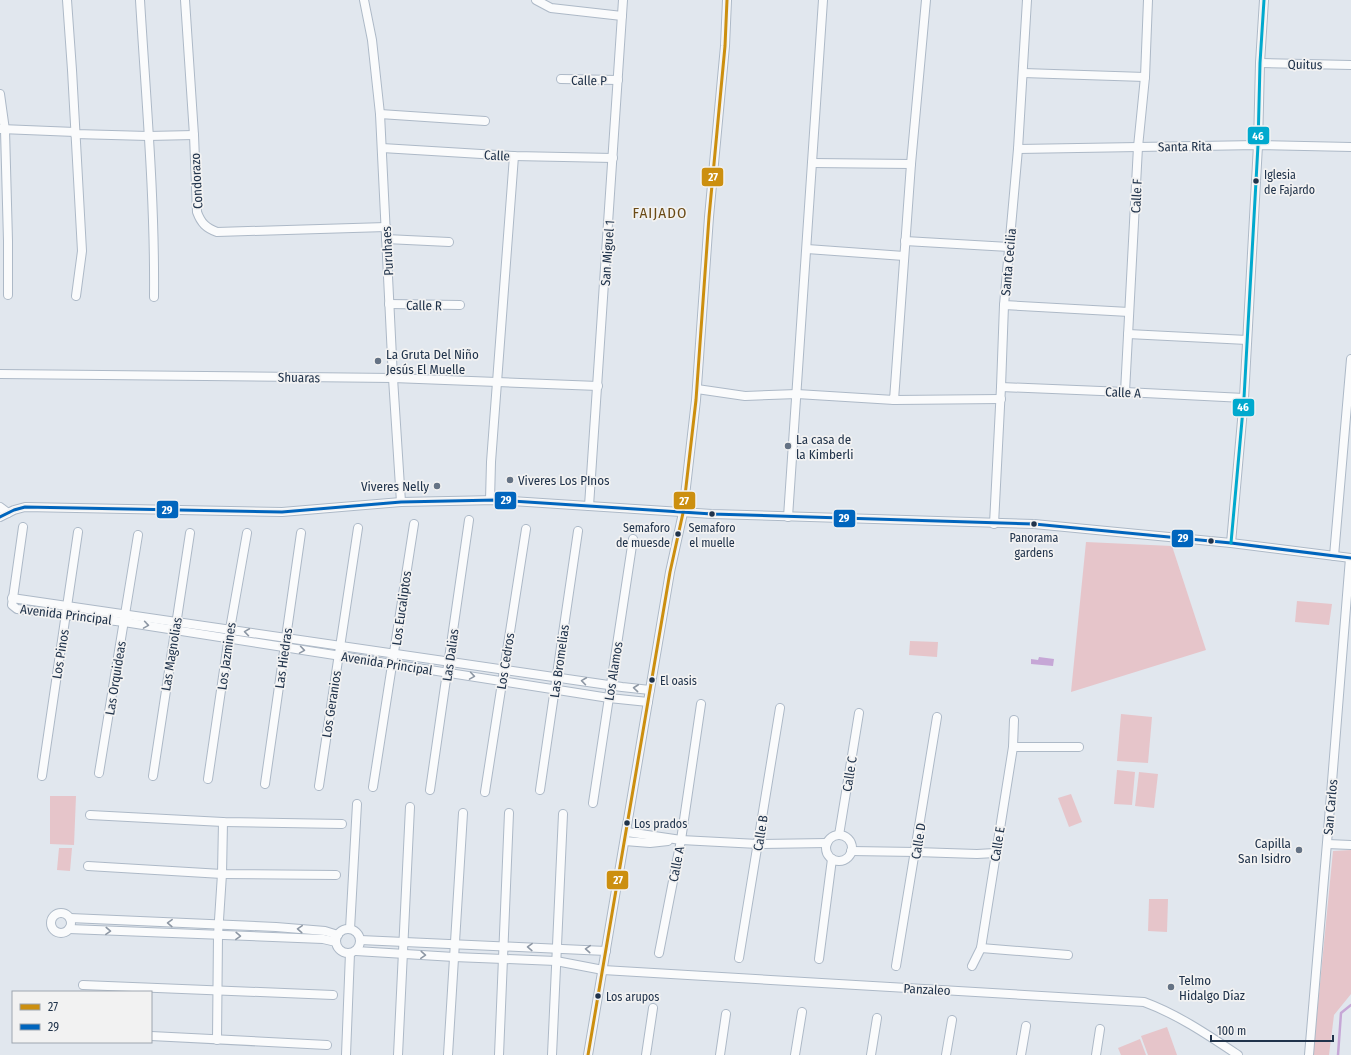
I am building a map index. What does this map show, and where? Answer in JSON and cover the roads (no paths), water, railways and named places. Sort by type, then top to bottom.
[{"type":"street","points":[[67,0],[82,251],[76,296]]},
{"type":"street","points":[[140,0],[153,200],[154,296]]},
{"type":"street","name":"Condorazo","points":[[185,0],[194,134],[197,212],[204,225],[217,232],[386,227]]},
{"type":"street","name":"Puruhaes","points":[[364,0],[372,40],[380,114],[393,378],[401,502]]},
{"type":"street","points":[[536,0],[551,8],[622,16]]},
{"type":"street","name":"San Miguel 1","points":[[589,506],[623,0]]},
{"type":"street","points":[[588,1055],[670,572],[683,512],[697,389],[709,217],[725,46],[727,0]]},
{"type":"street","points":[[788,517],[807,249],[822,0]]},
{"type":"street","points":[[894,400],[911,164],[926,0]]},
{"type":"street","name":"Santa Cecilia","points":[[994,524],[1002,388],[1004,305],[1018,149],[1027,0]]},
{"type":"street","name":"Calle F","points":[[1125,392],[1138,147],[1145,78],[1148,0]]},
{"type":"street","points":[[1232,543],[1244,398],[1258,145],[1260,63],[1264,0]]},
{"type":"street","name":"Quitus","points":[[1260,63],[1351,65]]},
{"type":"street","points":[[1023,73],[1145,78]]},
{"type":"street","name":"Calle P","points":[[561,80],[618,80]]},
{"type":"street","points":[[0,94],[8,242],[8,295]]},
{"type":"street","points":[[380,114],[485,121]]},
{"type":"street","points":[[2,130],[148,136],[194,134]]},
{"type":"street","name":"Santa Rita","points":[[1018,149],[1258,145],[1351,147]]},
{"type":"street","name":"Calle","points":[[382,148],[514,156],[613,158]]},
{"type":"street","points":[[490,500],[491,462],[514,156]]},
{"type":"street","points":[[812,163],[911,164]]},
{"type":"street","points":[[386,239],[449,242]]},
{"type":"street","points":[[905,241],[1009,247]]},
{"type":"street","points":[[807,249],[904,256]]},
{"type":"street","name":"Calle R","points":[[389,304],[460,305]]},
{"type":"street","points":[[1004,305],[1129,312]]},
{"type":"street","points":[[1128,334],[1247,340]]},
{"type":"street","points":[[1334,556],[1351,359]]},
{"type":"street","name":"Shuaras","points":[[0,374],[393,378],[598,386]]},
{"type":"street","name":"Calle A","points":[[1002,388],[1244,398]]},
{"type":"street","points":[[697,389],[745,396],[797,394],[894,400],[1001,399]]},
{"type":"street","points":[[0,517],[25,507],[282,512],[401,502],[490,500],[788,517],[1034,524],[1232,543],[1350,558]]},
{"type":"street","points":[[0,507],[8,513]]},
{"type":"street","name":"Las Dalias","points":[[430,790],[469,520]]},
{"type":"street","name":"Los Eucaliptos","points":[[373,787],[414,524]]},
{"type":"street","points":[[12,598],[23,527]]},
{"type":"street","name":"Los Geranios","points":[[319,786],[358,528]]},
{"type":"street","name":"Los Cedros","points":[[485,792],[526,529]]},
{"type":"street","name":"Las Bromelias","points":[[540,790],[578,531]]},
{"type":"street","name":"Los Pinos","points":[[42,776],[78,532]]},
{"type":"street","name":"Las Magnolias","points":[[153,776],[190,533]]},
{"type":"street","name":"Los Jazmines","points":[[208,779],[228,638],[247,533]]},
{"type":"street","name":"Las Hiedras","points":[[265,784],[301,533]]},
{"type":"street","name":"Las Orquideas","points":[[99,773],[138,535]]},
{"type":"street","name":"Los Alamos","points":[[592,803],[633,539]]},
{"type":"street","name":"San Carlos","points":[[1309,1055],[1350,558]]},
{"type":"street","name":"Avenida Principal","points":[[124,618],[17,609],[12,605],[12,598],[67,606],[124,618],[176,626],[228,638],[609,698],[648,702]]},
{"type":"street","name":"Avenida Principal","points":[[176,626],[230,630],[650,690]]},
{"type":"street","name":"Calle A","points":[[659,953],[681,840],[702,704]]},
{"type":"street","name":"Calle B","points":[[739,958],[780,708]]},
{"type":"street","name":"Calle C","points":[[839,835],[859,713]]},
{"type":"street","name":"Calle D","points":[[896,966],[916,852],[937,717]]},
{"type":"street","name":"Calle E","points":[[972,966],[981,948],[1013,747],[1014,720]]},
{"type":"street","points":[[1013,747],[1079,747]]},
{"type":"street","points":[[350,929],[356,804]]},
{"type":"street","points":[[398,1055],[410,807]]},
{"type":"street","points":[[448,1055],[463,812]]},
{"type":"street","points":[[499,1055],[509,813]]},
{"type":"street","points":[[552,1055],[563,814]]},
{"type":"street","points":[[90,815],[223,822],[342,824]]},
{"type":"street","points":[[217,1040],[218,935],[222,874],[223,822]]},
{"type":"street","points":[[627,832],[681,840],[758,844],[827,843]]},
{"type":"street","points":[[839,835],[846,837],[851,844],[851,851],[847,858],[840,861],[829,857],[826,851],[827,843],[831,837],[839,835]]},
{"type":"street","points":[[625,841],[650,842],[681,840]]},
{"type":"street","points":[[1327,844],[1351,845]]},
{"type":"street","points":[[851,851],[977,854],[995,853]]},
{"type":"street","points":[[819,959],[832,859]]},
{"type":"street","points":[[88,866],[222,874],[336,875]]},
{"type":"street","points":[[70,918],[71,924],[65,933],[57,933],[52,929],[50,922],[57,913],[64,914],[70,918],[219,924],[325,931],[337,938]]},
{"type":"street","points":[[152,922],[152,933]]},
{"type":"street","points":[[275,938],[276,927]]},
{"type":"street","points":[[69,929],[275,938],[337,938]]},
{"type":"street","points":[[350,929],[357,933],[360,940],[358,948],[353,952],[344,953],[338,948],[337,938],[342,931],[350,929]]},
{"type":"street","points":[[360,940],[606,951]]},
{"type":"street","points":[[981,948],[1068,954]]},
{"type":"street","points":[[346,1055],[353,952]]},
{"type":"street","name":"Panzaleo","points":[[353,952],[556,961],[603,970],[1144,1002],[1162,1008],[1221,1043],[1238,1055]]},
{"type":"street","points":[[83,985],[333,995]]},
{"type":"street","points":[[646,1055],[653,1008]]},
{"type":"street","points":[[795,1055],[802,1012]]},
{"type":"street","points":[[720,1055],[726,1014]]},
{"type":"street","points":[[871,1055],[877,1018]]},
{"type":"street","points":[[946,1055],[952,1020]]},
{"type":"street","points":[[1021,1055],[1026,1026]]},
{"type":"street","points":[[1096,1055],[1100,1030]]},
{"type":"street","points":[[152,1036],[327,1045]]},
{"type":"waterway","points":[[1338,1055],[1341,1013],[1351,1005]]},
{"type":"place","name":"Iglesia de Fajardo","points":[[1256,181]]},
{"type":"place","name":"La Gruta Del Niño Jesús El Muelle","points":[[378,361]]},
{"type":"place","name":"La casa de la Kimberli","points":[[788,446]]},
{"type":"place","name":"Viveres Los PInos","points":[[510,480]]},
{"type":"place","name":"Viveres Nelly","points":[[437,486]]},
{"type":"place","name":"Semaforo el muelle","points":[[712,514]]},
{"type":"place","name":"Panorama gardens","points":[[1034,524]]},
{"type":"place","name":"Semaforo de muesde","points":[[678,534]]},
{"type":"place","name":"El oasis","points":[[652,680]]},
{"type":"place","name":"Los prados","points":[[627,823]]},
{"type":"place","name":"Capilla San Isidro","points":[[1299,850]]},
{"type":"place","name":"Telmo Hidalgo Díaz","points":[[1171,987]]},
{"type":"place","name":"Los arupos","points":[[598,996]]},
{"type":"district","name":"FAIJADO","points":[[660,213]]}]
